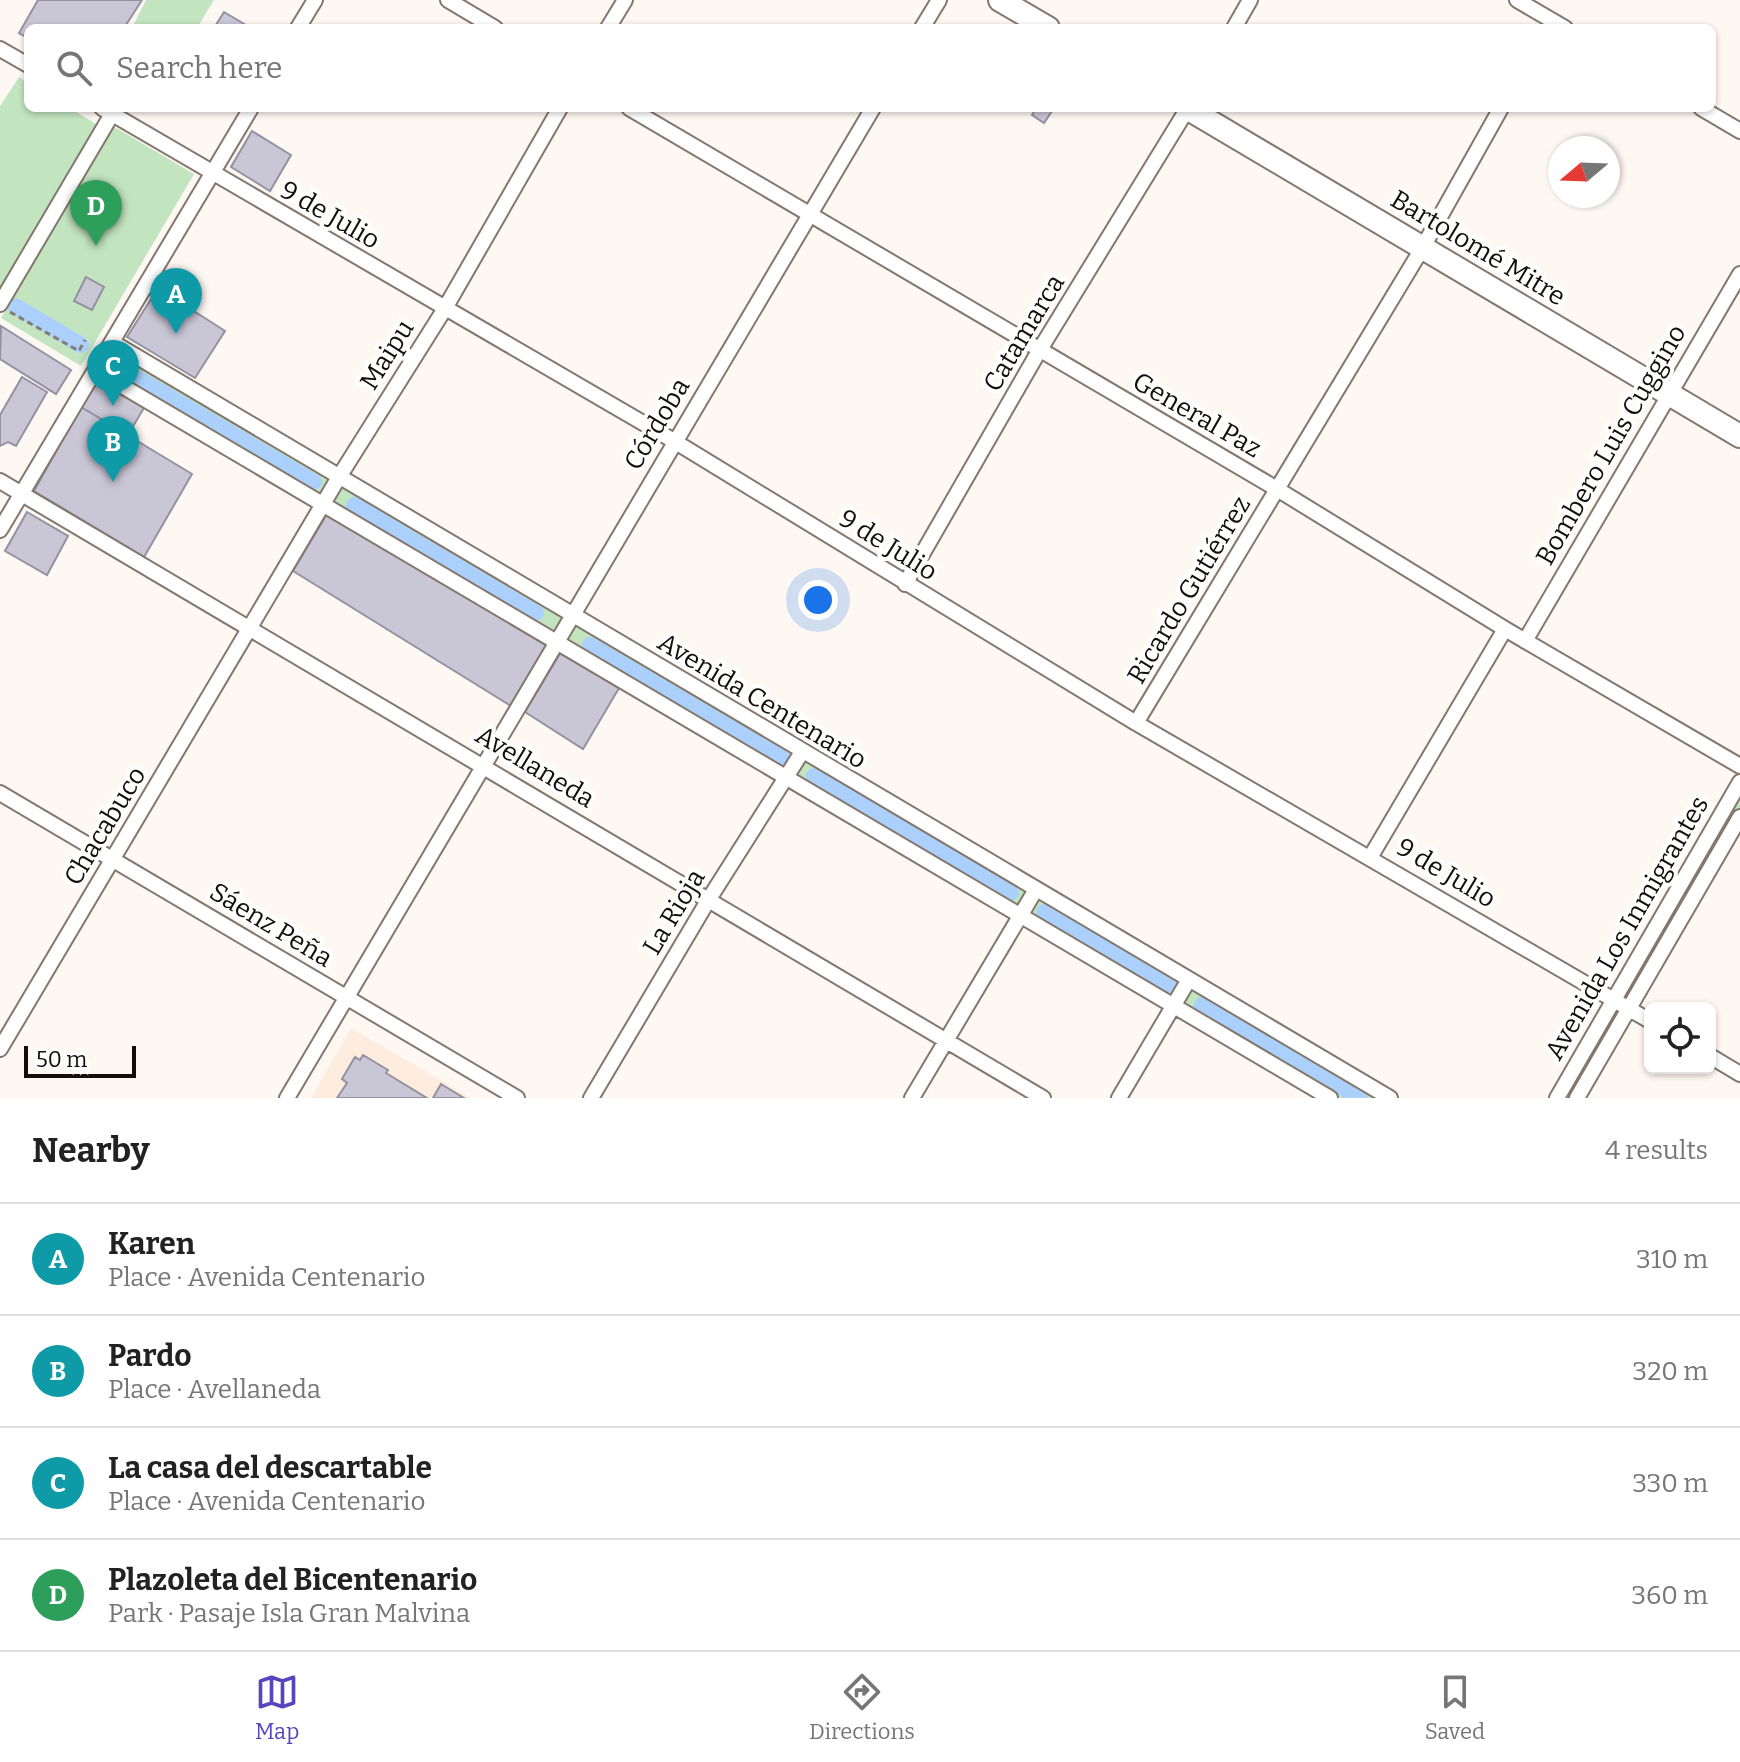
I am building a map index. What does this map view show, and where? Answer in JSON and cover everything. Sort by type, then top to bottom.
[{"type":"main road","points":[[1000,0],[1041,24]]},
{"type":"main road","name":"Bartolomé Mitre","points":[[1194,112],[1740,436]]},
{"type":"street","points":[[300,24],[315,0]]},
{"type":"street","points":[[448,0],[488,24]]},
{"type":"street","points":[[610,24],[625,0]]},
{"type":"street","points":[[924,24],[939,0]]},
{"type":"street","points":[[1236,24],[1250,0]]},
{"type":"street","points":[[1517,0],[1538,5],[1548,24]]},
{"type":"street","points":[[0,49],[24,63]]},
{"type":"street","points":[[0,305],[106,112]]},
{"type":"street","name":"9 de Julio","points":[[109,112],[444,310],[674,441],[1136,723],[1371,856],[1644,1017]]},
{"type":"street","points":[[0,530],[249,112]]},
{"type":"street","name":"Maipu","points":[[250,626],[444,310],[558,112]]},
{"type":"street","name":"General Paz","points":[[636,112],[1740,766]]},
{"type":"street","name":"Córdoba","points":[[287,1098],[871,112]]},
{"type":"street","name":"Catamarca","points":[[905,584],[1039,351],[1185,112]]},
{"type":"street","name":"Ricardo Gutiérrez","points":[[1136,723],[1423,247],[1499,112]]},
{"type":"street","points":[[1708,112],[1740,131]]},
{"type":"street","name":"Bombero Luis Cuggino","points":[[1525,641],[1667,393],[1740,274]]},
{"type":"street","name":"Avenida Centenario","points":[[112,342],[1035,891],[1390,1098]]},
{"type":"street","name":"Avenida Centenario","points":[[95,370],[1330,1098]]},
{"type":"street","name":"Avellaneda","points":[[0,481],[250,626],[1043,1098]]},
{"type":"street","name":"Chacabuco","points":[[0,1049],[250,626]]},
{"type":"street","points":[[1371,856],[1505,629]]},
{"type":"street","name":"La Rioja","points":[[591,1098],[709,899],[802,752]]},
{"type":"street","name":"Avenida Los Inmigrantes","points":[[1558,1098],[1612,999],[1740,782]]},
{"type":"street","name":"Sáenz Peña","points":[[0,793],[517,1098]]},
{"type":"street","name":"Avenida Los Inmigrantes","points":[[1577,1098],[1740,817]]},
{"type":"street","points":[[912,1098],[1035,891]]},
{"type":"street","points":[[1119,1098],[1188,981]]},
{"type":"street","points":[[1716,1060],[1740,1074]]},
{"type":"path","points":[[0,305],[79,351],[85,340]]},
{"type":"shaded area","points":[[351,1028],[471,1098],[311,1098]]},
{"type":"green space","points":[[146,0],[214,0],[199,24],[134,24]]},
{"type":"green space","points":[[19,77],[24,80],[24,112],[76,112],[104,129],[113,126],[194,174],[81,366],[1,318],[74,182],[0,304],[0,106]]},
{"type":"green space","points":[[114,348],[1379,1098],[1337,1098],[101,369]]},
{"type":"green space","points":[[1740,789],[1740,809],[1628,1004],[1619,998]]},
{"type":"building","points":[[38,0],[142,0],[127,24],[24,24]]},
{"type":"building","points":[[224,12],[244,24],[216,24]]},
{"type":"building","points":[[1034,112],[1051,112],[1044,123],[1032,115]]},
{"type":"building","points":[[252,131],[291,155],[270,191],[231,167]]},
{"type":"building","points":[[86,277],[104,287],[92,310],[74,301]]},
{"type":"building","points":[[158,288],[225,331],[195,378],[127,337]]},
{"type":"building","points":[[1,326],[71,370],[56,394],[0,359]]},
{"type":"building","points":[[22,377],[47,392],[16,446],[8,442],[0,446],[0,415]]},
{"type":"building","points":[[98,378],[145,406],[128,435],[81,407]]},
{"type":"building","points":[[81,407],[192,474],[144,557],[34,491]]},
{"type":"building","points":[[27,512],[68,536],[47,575],[5,551]]},
{"type":"building","points":[[327,514],[547,644],[511,706],[293,571]]},
{"type":"building","points":[[561,652],[619,688],[583,749],[525,712]]},
{"type":"building","points":[[363,1055],[427,1098],[337,1098],[347,1083],[342,1079],[355,1057],[360,1060]]},
{"type":"building","points":[[441,1084],[464,1098],[433,1098]]},
{"type":"waterway","points":[[15,306],[81,345]]},
{"type":"waterway","points":[[122,369],[314,482]]},
{"type":"waterway","points":[[354,505],[536,613]]},
{"type":"waterway","points":[[590,645],[782,758]]},
{"type":"waterway","points":[[814,776],[1011,893]]},
{"type":"waterway","points":[[1044,912],[1170,986]]},
{"type":"waterway","points":[[1202,1005],[1360,1098]]},
{"type":"place","name":"Plazoleta del Bicentenario","points":[[96,246]]},
{"type":"place","name":"Karen","points":[[176,334]]},
{"type":"place","name":"La casa del descartable","points":[[113,406]]},
{"type":"place","name":"Pardo","points":[[113,482]]}]
